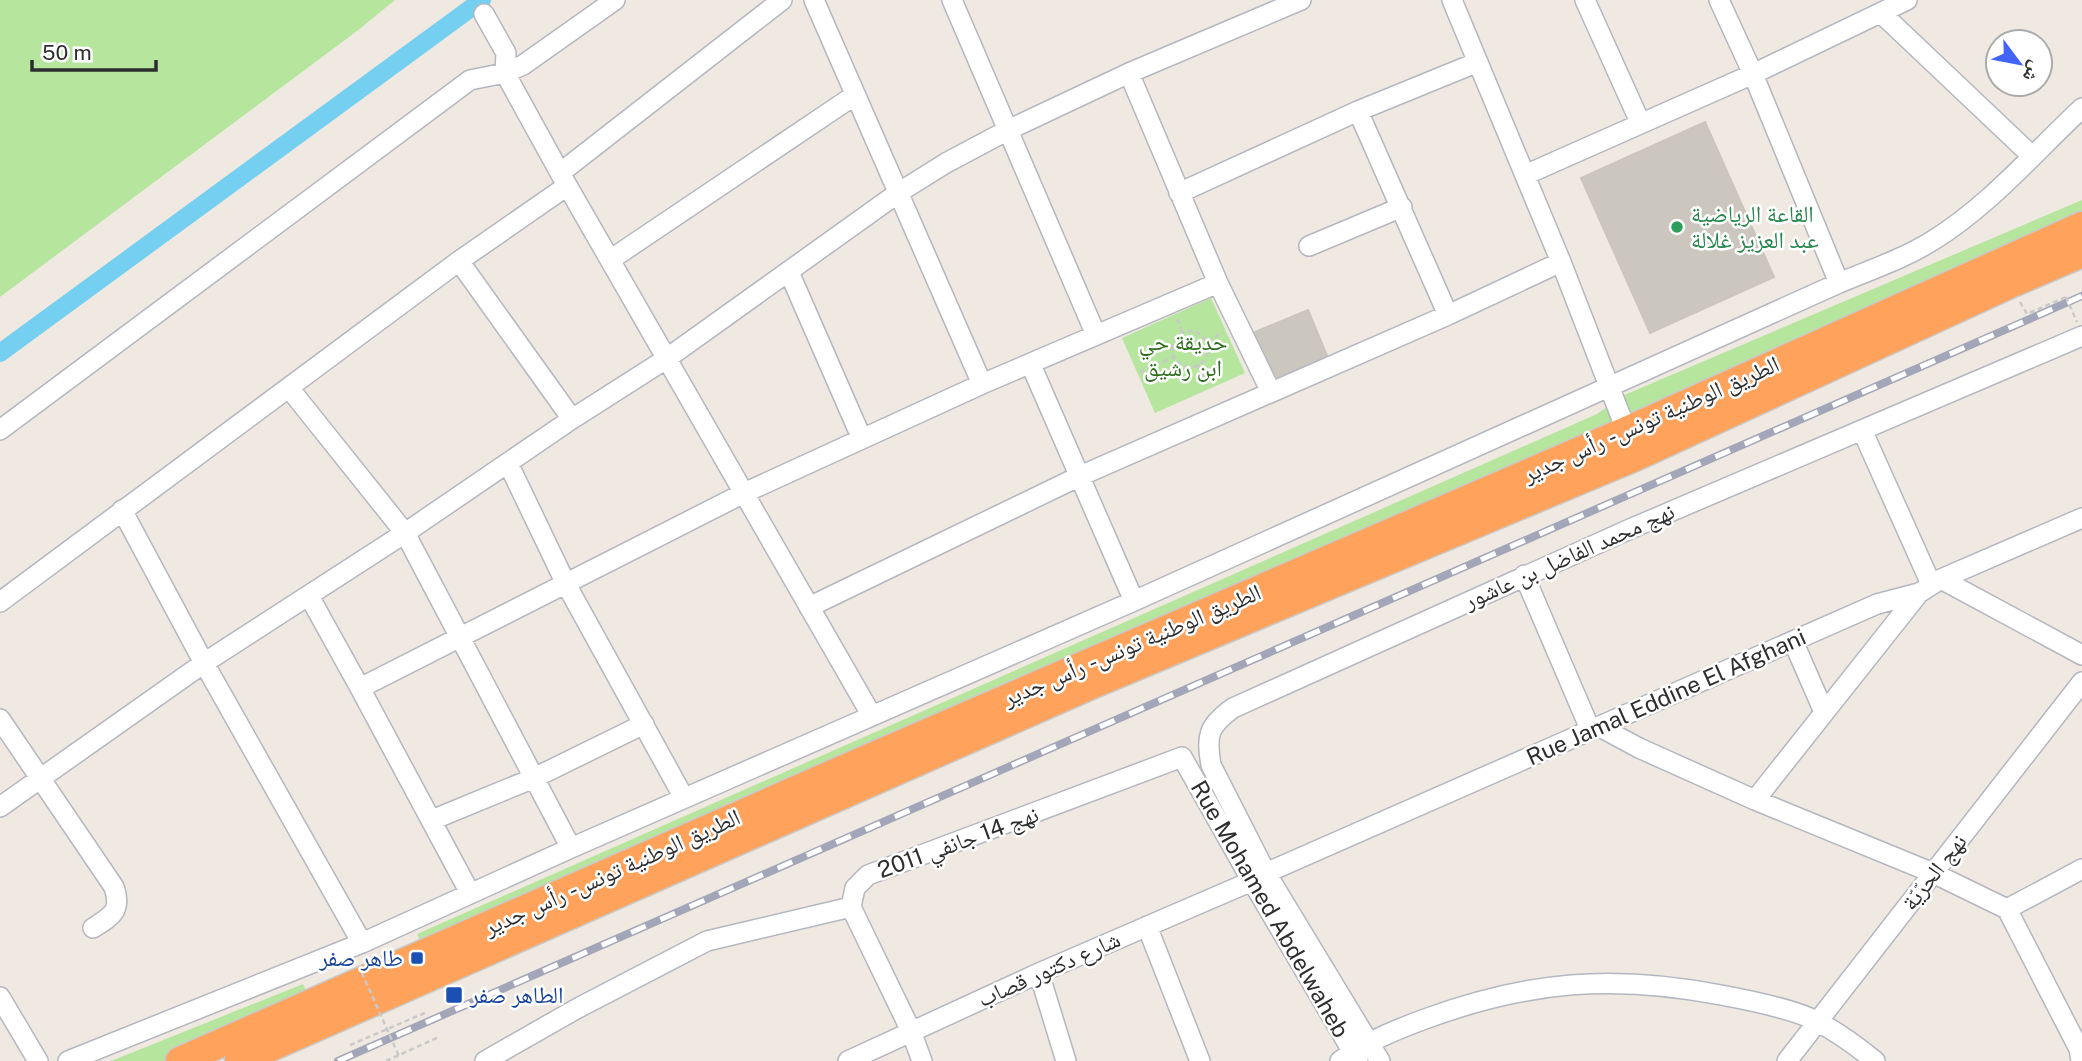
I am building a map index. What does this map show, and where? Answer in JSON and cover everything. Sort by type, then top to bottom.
[{"type":"highway","name":"الطريق الوطنية تونس - رأس جدير","points":[[239,1061],[1632,443],[2082,226]]},
{"type":"highway","name":"الطريق الوطنية تونس - رأس جدير","points":[[180,1061],[860,762],[1632,443],[2082,253]]},
{"type":"street","points":[[0,430],[470,80],[523,65],[615,0]]},
{"type":"street","points":[[0,602],[459,261],[563,180],[782,0]]},
{"type":"street","points":[[814,0],[982,384]]},
{"type":"street","points":[[1452,0],[1561,262],[1632,443]]},
{"type":"street","points":[[1585,0],[1640,122]]},
{"type":"street","points":[[1719,0],[1753,74],[1839,283]]},
{"type":"street","points":[[1525,175],[1753,74],[1907,0]]},
{"type":"street","points":[[0,807],[204,663],[666,359],[898,193],[946,163],[1008,130],[1129,73],[1296,1]]},
{"type":"street","points":[[959,2],[1008,130],[1096,335]]},
{"type":"street","points":[[1881,13],[2031,155]]},
{"type":"street","points":[[484,14],[506,53],[505,72],[563,180],[872,716]]},
{"type":"street","points":[[1180,193],[1358,111],[1478,62]]},
{"type":"street","points":[[1129,73],[1218,283],[1270,392]]},
{"type":"street","points":[[610,260],[855,95]]},
{"type":"street","points":[[68,1061],[362,943],[1906,255],[1932,241],[1980,206],[2082,108]]},
{"type":"street","points":[[1358,111],[1448,314]]},
{"type":"street","points":[[1309,246],[1402,207]]},
{"type":"street","points":[[459,261],[572,419]]},
{"type":"street","points":[[810,607],[1080,476],[1561,262]]},
{"type":"street","points":[[789,272],[862,439]]},
{"type":"street","points":[[360,688],[744,494],[982,384],[1218,283]]},
{"type":"street","name":"نهج محمد الفاضل بن عاشور","points":[[1259,877],[1211,765],[1208,747],[1209,731],[1220,717],[1233,708],[1524,575],[1862,430],[2080,329]]},
{"type":"street","points":[[1031,365],[1134,601]]},
{"type":"street","points":[[289,388],[405,533],[570,849]]},
{"type":"street","points":[[1862,430],[1930,585],[2082,655]]},
{"type":"street","points":[[508,463],[566,584],[684,798]]},
{"type":"street","points":[[122,510],[204,663],[362,943]]},
{"type":"street","name":"Rue Jamal Eddine El Afghani","points":[[1259,877],[1877,604],[1930,585],[2082,518]]},
{"type":"street","points":[[1524,575],[1595,728],[1755,800],[1933,873],[2007,909],[2081,1054]]},
{"type":"street","points":[[1755,800],[1930,585]]},
{"type":"street","points":[[309,596],[470,893]]},
{"type":"street","points":[[1793,641],[1824,712]]},
{"type":"street","name":"نهج الحرّيّة","points":[[1787,1061],[2082,682]]},
{"type":"street","points":[[0,719],[108,878],[117,897],[117,907],[113,913],[93,928]]},
{"type":"street","points":[[432,820],[534,778],[644,724]]},
{"type":"street","name":"Rue Mohamed Abdelwaheb","points":[[1182,757],[1259,877],[1355,1054],[1380,1061]]},
{"type":"street","name":"نهج 14 جانفي 2011","points":[[851,907],[855,888],[868,875],[1182,757]]},
{"type":"street","points":[[2007,909],[2082,869]]},
{"type":"street","name":"شارع دكتور قصاب","points":[[848,1061],[1039,973],[1259,877]]},
{"type":"street","points":[[485,1061],[578,1008],[707,941],[851,907],[911,1031],[922,1061]]},
{"type":"street","points":[[1147,926],[1200,1061]]},
{"type":"street","points":[[1039,973],[1066,1061]]},
{"type":"street","points":[[1355,1054],[1472,1002],[1577,983],[1626,982],[1674,986],[1762,1003],[1817,1021],[1875,1061]]},
{"type":"street","points":[[0,997],[38,1061]]},
{"type":"path","points":[[2027,314],[2066,297],[2080,329]]},
{"type":"path","points":[[1194,330],[1204,336],[1209,346],[1206,357],[1198,365],[1182,365],[1174,357],[1172,346],[1182,332],[1194,330]]},
{"type":"path","points":[[1140,372],[1174,357]]},
{"type":"path","points":[[1198,365],[1208,387]]},
{"type":"path","points":[[362,973],[399,1056]]},
{"type":"path","points":[[350,1045],[428,1012]]},
{"type":"path","points":[[386,1061],[439,1037]]},
{"type":"green space","points":[[0,0],[395,0],[0,297]]},
{"type":"green space","points":[[2082,200],[2082,221],[424,948],[417,934],[1597,414],[1622,396]]},
{"type":"green space","name":"حديقة حي ابن رشيق","points":[[1211,298],[1245,373],[1155,413],[1122,338]]},
{"type":"green space","points":[[303,984],[310,1000],[176,1061],[111,1061]]},
{"type":"building","name":"القاعة الرياضية عبد العزيز غلالة","points":[[1705,122],[1774,277],[1650,333],[1581,178]]},
{"type":"building","points":[[1308,310],[1328,358],[1274,380],[1255,332]]},
{"type":"waterway","points":[[0,353],[482,0]]},
{"type":"railway","points":[[338,1061],[2082,296]]},
{"type":"place","name":"القاعة الرياضية عبد العزيز غلالة","points":[[1677,227]]},
{"type":"place","name":"طاهر صفر","points":[[417,958]]},
{"type":"place","name":"الطاهر صفر","points":[[454,995]]}]
